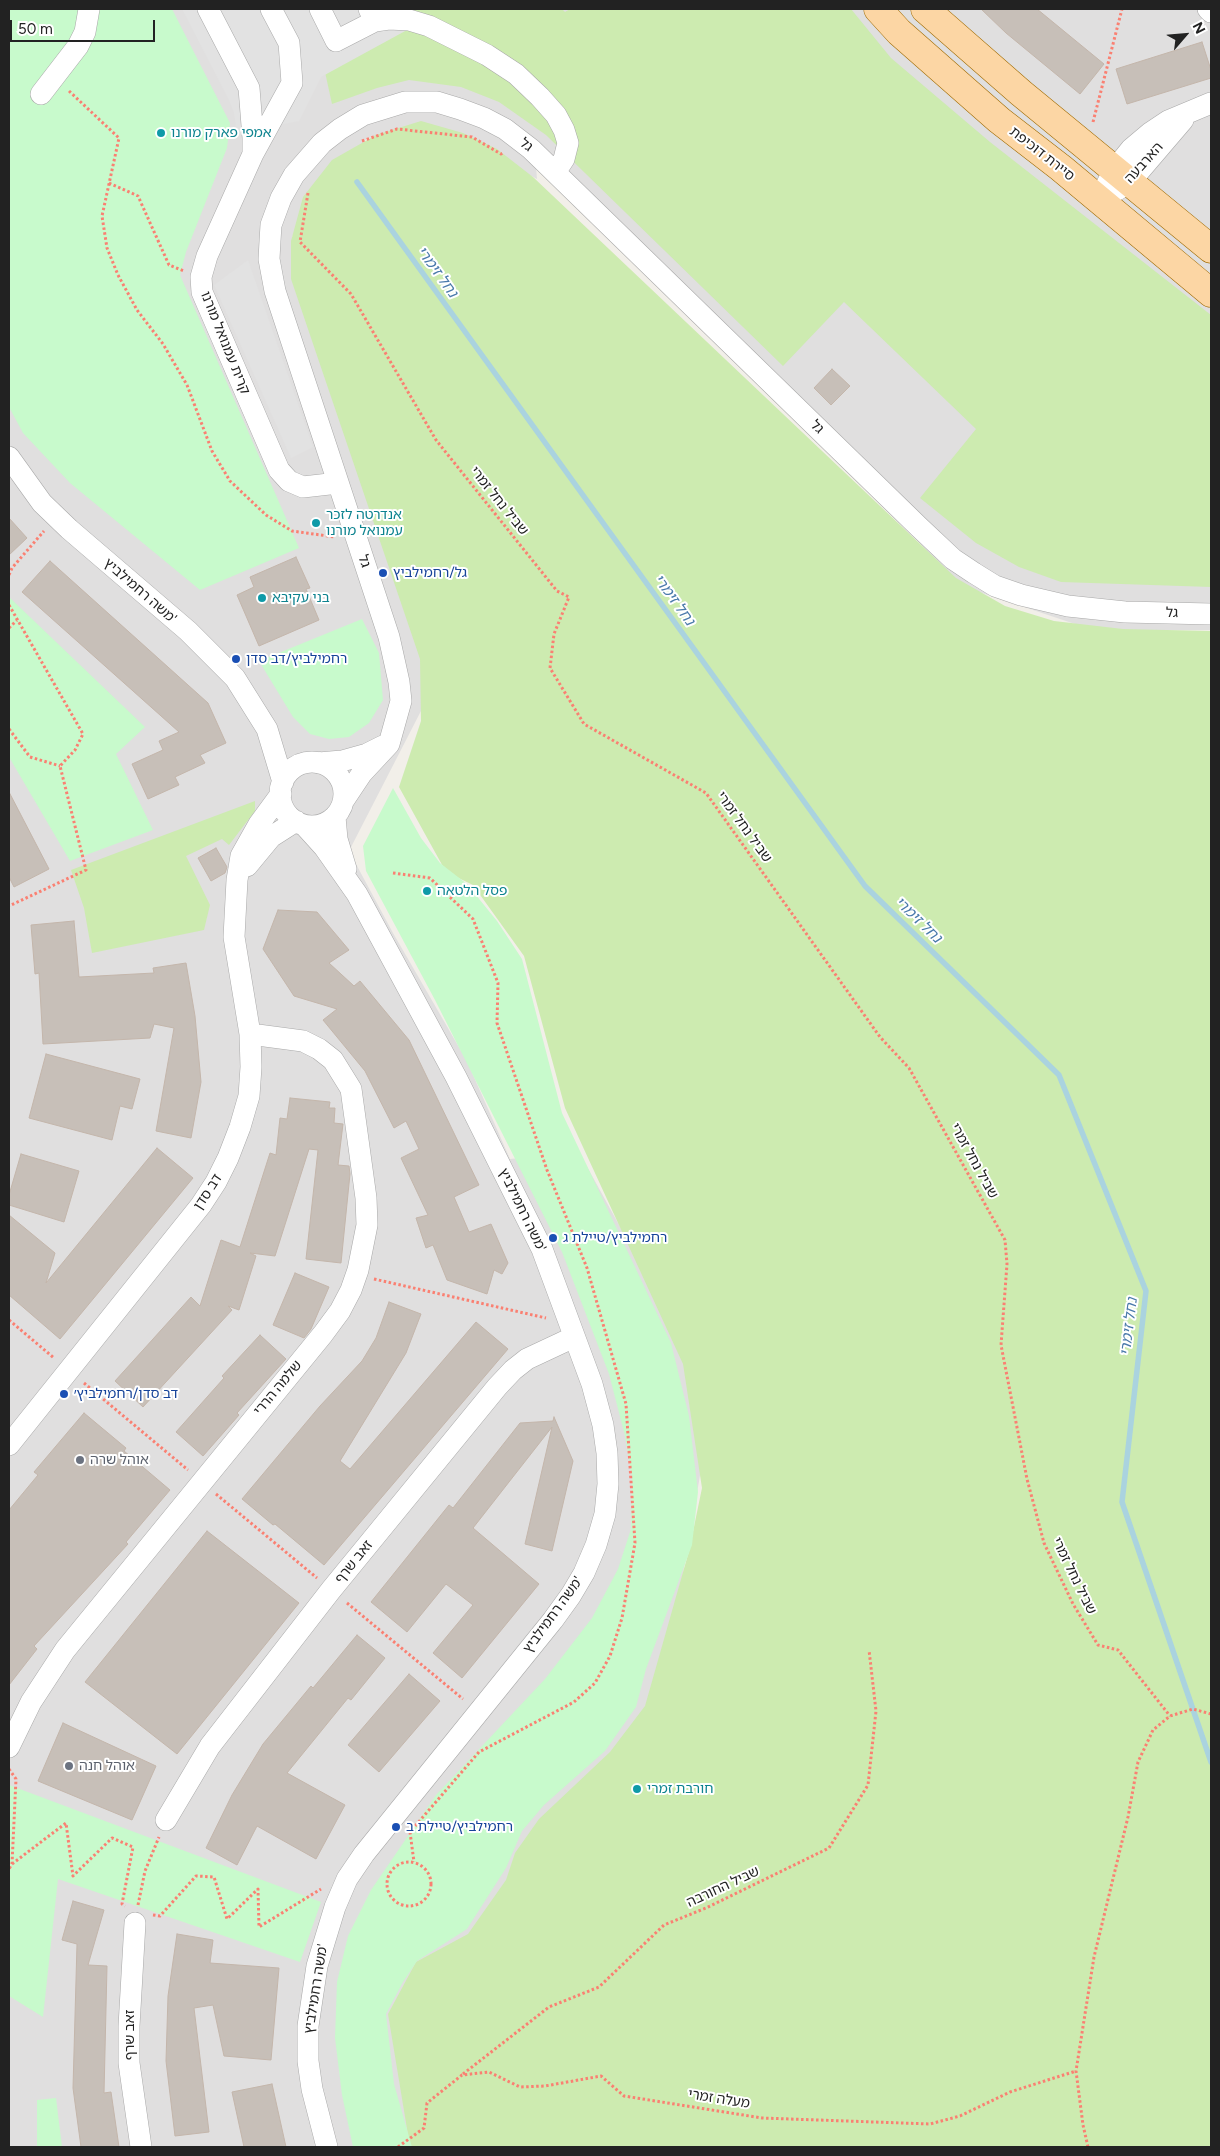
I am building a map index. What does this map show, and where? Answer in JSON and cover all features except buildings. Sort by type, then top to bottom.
[{"type":"main road","name":"סיירת דוכיפת","points":[[878,9],[899,32],[966,92],[1211,293]]},
{"type":"main road","points":[[926,9],[1021,94],[1211,249]]},
{"type":"street","points":[[41,94],[78,46],[85,32],[88,9]]},
{"type":"street","name":"קרית עמנואל מורנו","points":[[208,9],[248,88],[254,138],[253,154]]},
{"type":"street","name":"קרית עמנואל מורנו","points":[[272,9],[289,43],[292,83],[253,154],[207,256],[201,277],[202,292],[279,470],[288,481],[303,487],[338,482]]},
{"type":"street","points":[[320,9],[336,41],[372,15],[389,19],[408,20],[429,26],[487,55],[516,74],[546,103],[556,115],[564,130],[568,143],[564,159],[556,171]]},
{"type":"street","points":[[1208,9],[1211,12]]},
{"type":"street","name":"גל","points":[[339,809],[362,774],[389,744],[401,701],[395,659],[275,291],[269,259],[270,240],[272,225],[281,198],[294,175],[322,142],[340,128],[363,115],[405,102],[437,102],[460,109],[484,118],[518,139],[556,171],[919,527],[953,559],[974,573],[995,586],[1022,595],[1068,606],[1126,612],[1211,614]]},
{"type":"street","name":"הארבעה","points":[[1099,200],[1122,176],[1146,165],[1176,126],[1204,106]]},
{"type":"street","name":"משה רחמילביץ'","points":[[9,457],[42,503],[208,650],[235,678],[267,729],[282,788]]},
{"type":"street","name":"משה רחמילביץ'","points":[[267,729],[312,763]]},
{"type":"street","points":[[300,824],[284,809],[282,788],[295,768],[312,763],[342,761],[389,744]]},
{"type":"street","points":[[237,880],[271,837],[300,824],[319,825],[339,809],[344,790],[340,779],[334,771],[312,763]]},
{"type":"street","name":"דב סדן","points":[[9,1445],[201,1205],[216,1182],[240,1127],[249,1096],[250,1034],[234,938],[237,880],[242,856],[258,824],[282,788]]},
{"type":"street","name":"משה רחמילביץ'","points":[[327,2147],[312,2089],[308,2061],[308,2026],[319,1956],[344,1887],[364,1854],[386,1825],[553,1620],[570,1595],[584,1573],[596,1545],[605,1514],[608,1484],[607,1453],[603,1425],[592,1384],[542,1249],[456,1076],[357,894],[344,865],[337,838],[339,809]]},
{"type":"street","name":"משה רחמילביץ'","points":[[300,824],[329,854],[357,894]]},
{"type":"street","name":"שלמה הררי","points":[[9,1746],[31,1702],[65,1650],[201,1481],[323,1334],[340,1311],[356,1275],[367,1225],[364,1178],[351,1090],[333,1060],[319,1049],[303,1041],[250,1034]]},
{"type":"street","name":"זאב שרף","points":[[166,1820],[210,1746],[332,1590],[512,1370],[572,1330]]},
{"type":"street","name":"זאב שרף","points":[[135,1917],[129,2026],[129,2063],[141,2147]]},
{"type":"path","points":[[1087,148],[1122,9]]},
{"type":"path","points":[[54,77],[118,138],[102,216],[107,248],[118,275],[137,310],[163,344],[187,385],[212,451],[230,481],[266,515],[292,531],[358,541]]},
{"type":"path","points":[[360,141],[397,130],[472,137],[501,154],[518,139]]},
{"type":"path","points":[[109,182],[138,196],[169,265],[201,277]]},
{"type":"path","name":"שביל נחל זמרי","points":[[309,188],[300,242],[351,294],[436,440],[557,591],[569,597],[554,634],[550,668],[584,724],[706,793],[880,1037],[914,1076],[1005,1240],[1008,1264],[1001,1345],[1027,1479],[1044,1544],[1073,1604],[1098,1645],[1118,1650],[1170,1716]]},
{"type":"path","points":[[9,575],[12,568],[57,517]]},
{"type":"path","points":[[9,605],[83,734],[75,750],[60,766]]},
{"type":"path","points":[[9,628],[18,620]]},
{"type":"path","points":[[9,729],[30,757],[60,766]]},
{"type":"path","points":[[9,906],[86,870],[60,766]]},
{"type":"path","points":[[393,873],[430,878],[473,918],[498,983],[497,1023],[547,1170],[587,1268],[626,1404],[635,1544],[622,1618],[610,1656],[595,1683],[574,1702],[479,1752],[410,1832],[414,1862],[427,1871],[431,1886],[429,1895],[424,1901],[409,1907],[393,1900],[389,1893],[387,1879],[396,1866],[402,1862],[414,1862]]},
{"type":"path","points":[[356,1275],[572,1330]]},
{"type":"path","points":[[9,1320],[478,1712]]},
{"type":"path","name":"שביל החורבה","points":[[462,2075],[550,2007],[599,1987],[664,1926],[706,1908],[829,1848],[868,1785],[876,1711],[869,1650]]},
{"type":"path","points":[[1088,2147],[1083,2125],[1076,2071],[1094,1957],[1128,1817],[1138,1762],[1153,1730],[1170,1716],[1193,1709],[1211,1714]]},
{"type":"path","points":[[9,1769],[16,1779],[12,1864]]},
{"type":"path","points":[[9,1816],[14,1816]]},
{"type":"path","points":[[135,1917],[145,1871],[166,1820]]},
{"type":"path","points":[[9,1869],[12,1864],[66,1823],[73,1876],[112,1838],[133,1847],[122,1904],[135,1917],[160,1916],[196,1876],[214,1877],[227,1919],[258,1889],[259,1927],[319,1890],[344,1887]]},
{"type":"path","points":[[386,1825],[410,1832]]},
{"type":"path","name":"מעלה זמרי","points":[[462,2075],[490,2072],[520,2087],[545,2086],[601,2076],[624,2096],[762,2118],[930,2124],[960,2116],[1010,2092],[1076,2071]]},
{"type":"path","points":[[398,2147],[424,2128],[427,2103],[462,2075]]},
{"type":"shaded area","points":[[9,9],[1211,9],[1211,630],[1093,630],[952,583],[901,519],[535,154],[537,179],[442,129],[367,138],[314,197],[292,237],[296,283],[422,658],[422,709],[349,851],[393,933],[467,1061],[510,1159],[579,1152],[685,1345],[702,1464],[677,1608],[693,1682],[438,2147],[9,2147]]},
{"type":"shaded area","points":[[182,9],[396,9],[407,30],[321,77],[299,121],[237,133],[234,113],[228,98]]},
{"type":"shaded area","points":[[248,260],[313,447],[291,458],[214,285]]},
{"type":"green space","points":[[172,9],[230,123],[227,148],[186,252],[180,275],[299,548],[200,590],[70,483],[23,433],[9,407],[9,10]]},
{"type":"green space","points":[[374,9],[562,9],[565,12],[570,9],[851,9],[891,58],[990,142],[1211,315],[1211,587],[1061,582],[1019,567],[976,543],[920,498],[976,429],[844,302],[783,366],[546,135],[499,102],[461,87],[409,80],[377,88],[332,104],[318,40]]},
{"type":"green space","points":[[421,121],[463,133],[497,149],[533,177],[956,578],[1005,606],[1054,621],[1123,629],[1211,631],[1211,2147],[410,2147],[388,2014],[416,1962],[468,1934],[506,1880],[515,1853],[539,1819],[610,1752],[645,1706],[689,1551],[702,1488],[683,1364],[565,1108],[524,956],[473,885],[446,872],[399,787],[421,721],[420,659],[291,279],[291,241],[303,197],[332,160],[376,135]]},
{"type":"green space","points":[[9,597],[145,727],[116,754],[153,830],[70,861],[9,757]]},
{"type":"green space","points":[[362,619],[379,653],[383,700],[369,723],[349,737],[329,739],[310,734],[293,717],[259,661]]},
{"type":"green space","points":[[393,788],[421,838],[440,863],[467,884],[497,921],[522,959],[562,1113],[671,1343],[689,1416],[698,1492],[692,1545],[646,1669],[636,1707],[605,1751],[544,1805],[522,1831],[506,1868],[467,1929],[417,1961],[386,2014],[394,2084],[412,2147],[353,2147],[342,2095],[335,2038],[337,1982],[348,1936],[371,1890],[436,1795],[545,1679],[592,1618],[618,1569],[631,1529],[632,1477],[625,1436],[609,1374],[562,1252],[435,1000],[366,871],[363,846]]},
{"type":"green space","points":[[255,801],[255,811],[229,845],[222,839],[186,856],[210,905],[204,930],[92,953],[84,908],[71,870]]},
{"type":"green space","points":[[9,1785],[321,1902],[300,1962],[58,1879],[43,2017],[9,1996]]},
{"type":"green space","points":[[56,2098],[62,2147],[37,2147],[37,2100]]},
{"type":"waterway","name":"נחל זימרי","points":[[357,182],[865,886],[1059,1075],[1146,1291],[1122,1502],[1211,1762]]},
{"type":"place","name":"אמפי פארק מורנו","points":[[161,133]]},
{"type":"place","name":"אנדרטה לזכר עמנואל מורנו","points":[[316,523]]},
{"type":"place","name":"גל/רחמילביץ","points":[[383,573]]},
{"type":"place","name":"בני עקיבא","points":[[262,598]]},
{"type":"place","name":"רחמילביץ/דב סדן","points":[[236,659]]},
{"type":"place","name":"פסל הלטאה","points":[[427,891]]},
{"type":"place","name":"רחמילביץ/טיילת ג","points":[[553,1238]]},
{"type":"place","name":"דב סדן/רחמילביץ׳","points":[[64,1394]]},
{"type":"place","name":"אוהל שרה","points":[[80,1460]]},
{"type":"place","name":"אוהל חנה","points":[[69,1766]]},
{"type":"place","name":"חורבת זמרי","points":[[637,1789]]},
{"type":"place","name":"רחמילביץ/טיילת ב","points":[[396,1827]]}]
